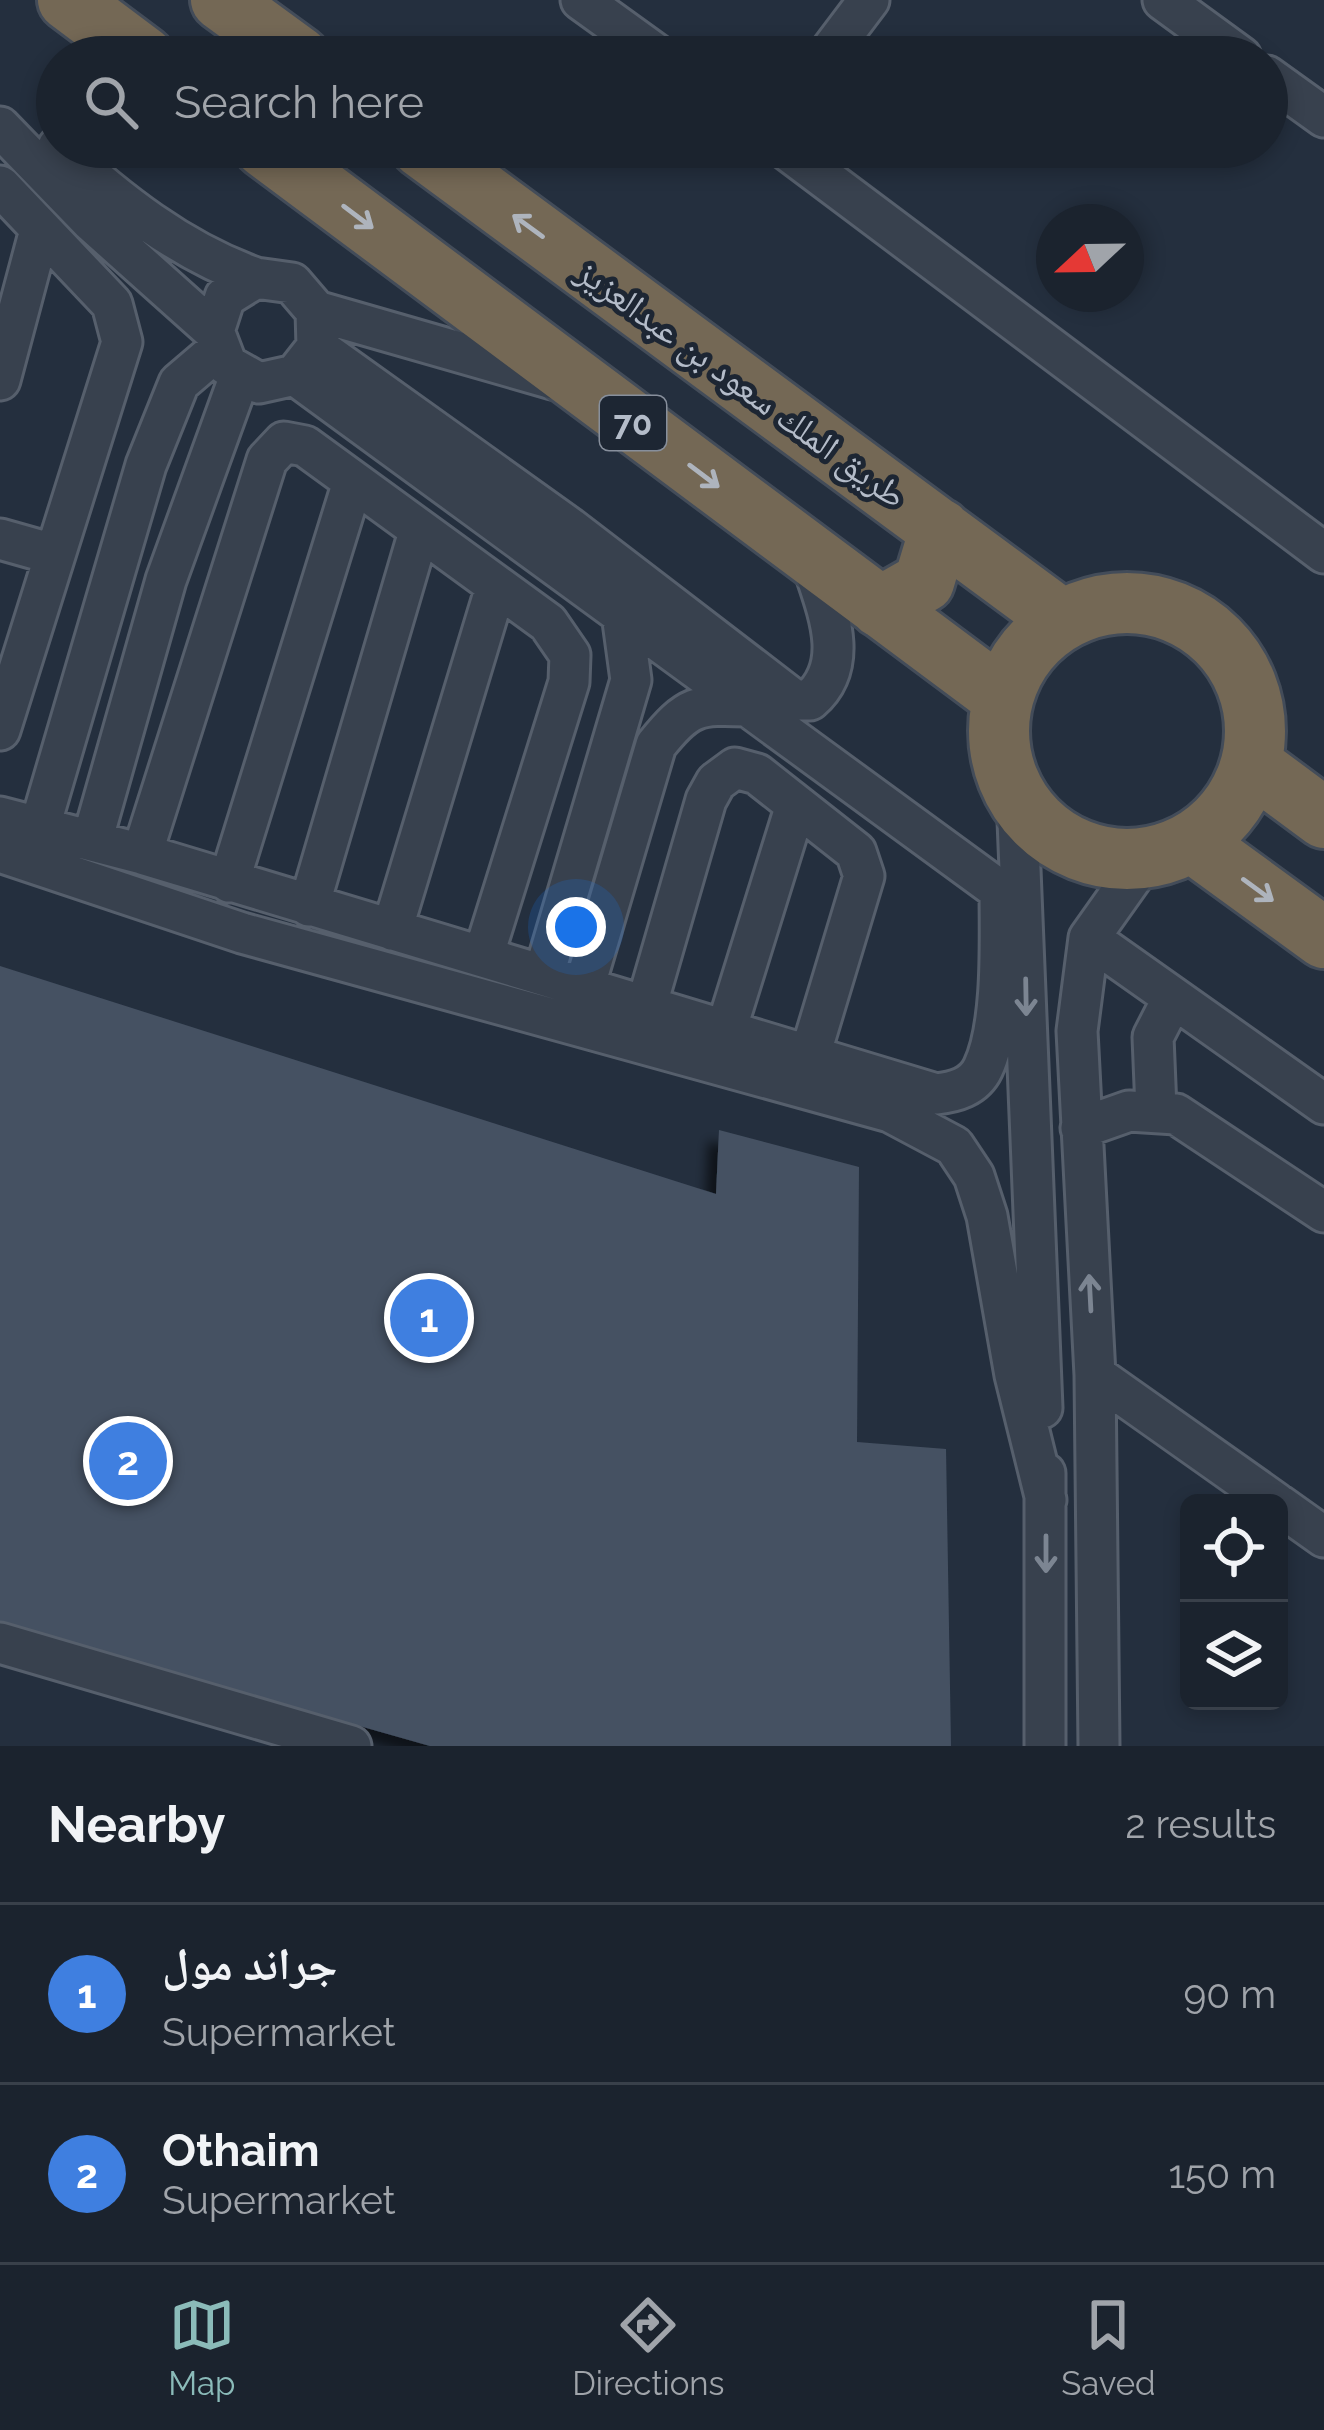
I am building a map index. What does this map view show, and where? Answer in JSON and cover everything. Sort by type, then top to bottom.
[{"type":"highway","points":[[68,0],[116,36]]},
{"type":"highway","points":[[221,0],[270,36]]},
{"type":"highway","name":"70","points":[[292,168],[1003,698]]},
{"type":"highway","name":"طريق الملك سعود بن عبدالعزيز","points":[[450,168],[1062,620]]},
{"type":"highway","points":[[880,607],[924,582],[940,529]]},
{"type":"highway","points":[[1134,602],[1183,615],[1204,628],[1230,656],[1248,688],[1254,713],[1251,764],[1229,809],[1169,850],[1120,860],[1071,847],[1032,817],[1017,796],[1000,748],[1003,698],[1024,653],[1062,620],[1097,606],[1134,602]]},
{"type":"highway","points":[[1251,764],[1324,818]]},
{"type":"highway","points":[[1169,850],[1324,938]]},
{"type":"street","points":[[581,0],[631,36]]},
{"type":"street","points":[[842,36],[869,0]]},
{"type":"street","points":[[1163,0],[1212,36]]},
{"type":"street","points":[[1288,91],[1324,117]]},
{"type":"street","points":[[0,95],[36,128]]},
{"type":"street","points":[[0,127],[36,164]]},
{"type":"street","points":[[40,168],[259,383],[309,344],[588,389]]},
{"type":"street","points":[[81,168],[122,203],[216,264],[292,284],[309,344],[622,614],[951,860],[1012,900]]},
{"type":"street","points":[[811,168],[1324,553]]},
{"type":"street","points":[[0,186],[112,304],[122,342],[0,730]]},
{"type":"street","points":[[0,380],[40,230]]},
{"type":"street","points":[[92,841],[225,350],[225,297],[256,278]]},
{"type":"street","points":[[309,344],[794,700],[810,700],[833,672],[834,640],[810,556]]},
{"type":"street","points":[[40,826],[146,466],[179,383],[225,350]]},
{"type":"street","points":[[142,854],[270,453],[284,442],[305,446],[548,623],[570,655],[569,682],[483,957]]},
{"type":"street","points":[[230,882],[353,482]]},
{"type":"street","points":[[309,906],[419,532]]},
{"type":"street","points":[[0,539],[52,554]]},
{"type":"street","points":[[392,930],[496,587]]},
{"type":"street","points":[[544,974],[631,680],[622,614]]},
{"type":"street","points":[[584,988],[656,745],[677,719],[700,704],[747,706]]},
{"type":"street","points":[[646,1007],[706,800],[716,782],[735,768],[757,774],[856,852],[864,876],[810,1055]]},
{"type":"street","points":[[0,817],[142,854],[936,1094],[959,1092],[982,1071],[993,1034],[1012,900],[1017,796]]},
{"type":"street","points":[[726,1030],[796,805]]},
{"type":"street","points":[[1100,1746],[1095,1375],[1077,1031],[1089,938],[1169,850]]},
{"type":"street","points":[[0,853],[286,946],[890,1112],[954,1146],[974,1176],[987,1216],[1016,1375],[1046,1500]]},
{"type":"street","points":[[1012,900],[1046,1500],[1045,1746]]},
{"type":"street","points":[[1089,938],[1324,1104]]},
{"type":"street","points":[[1156,1109],[1153,1037],[1173,998]]},
{"type":"street","points":[[1082,1128],[1156,1109],[1176,1114],[1324,1213]]},
{"type":"street","points":[[1095,1375],[1264,1494]]},
{"type":"street","points":[[1288,1511],[1324,1537]]},
{"type":"street","points":[[0,1642],[351,1746]]},
{"type":"building","points":[[0,966],[716,1194],[719,1130],[859,1167],[857,1442],[946,1449],[951,1746],[430,1746],[0,1624]]},
{"type":"place","name":"جراند مول","points":[[429,1318]]},
{"type":"place","name":"Othaim","points":[[128,1461]]}]
